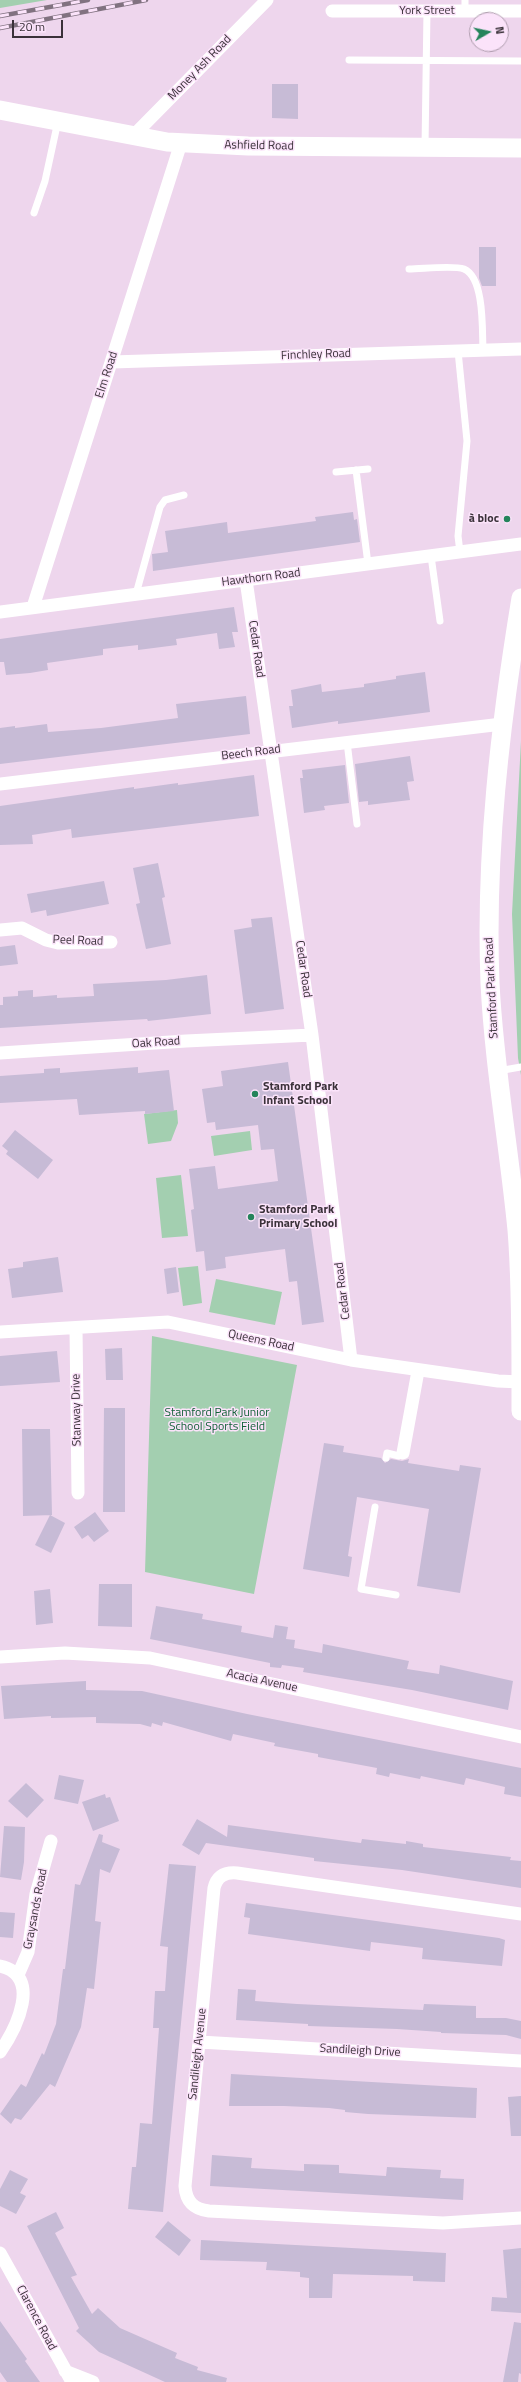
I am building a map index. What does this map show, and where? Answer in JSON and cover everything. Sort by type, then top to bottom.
[{"type":"street","name":"Money Ash Road","points":[[133,136],[267,0]]},
{"type":"street","name":"York Street","points":[[332,11],[427,11],[465,6],[521,11]]},
{"type":"street","name":"Ashfield Road","points":[[0,110],[133,136],[181,143],[248,146],[521,148]]},
{"type":"street","name":"Elm Road","points":[[33,607],[181,143]]},
{"type":"street","name":"Finchley Road","points":[[112,362],[521,349]]},
{"type":"street","name":"Hawthorn Road","points":[[0,612],[521,544]]},
{"type":"street","name":"Cedar Road","points":[[246,580],[312,1035],[351,1360]]},
{"type":"street","name":"Stamford Park Road","points":[[521,598],[502,724],[495,797],[489,932],[491,1002],[497,1071],[511,1156],[518,1250],[521,1411]]},
{"type":"street","name":"Beech Road","points":[[0,784],[502,724]]},
{"type":"street","name":"Peel Road","points":[[0,930],[22,928],[46,940],[58,943],[111,942]]},
{"type":"street","name":"Oak Road","points":[[0,1053],[186,1040],[312,1035]]},
{"type":"street","name":"Queens Road","points":[[0,1332],[168,1322],[351,1360],[498,1382],[521,1382]]},
{"type":"street","name":"Stanway Drive","points":[[76,1328],[78,1493]]},
{"type":"street","points":[[403,1453],[418,1371]]},
{"type":"street","name":"Acacia Avenue","points":[[0,1657],[65,1653],[150,1658],[521,1737]]},
{"type":"street","name":"Graysands Road","points":[[18,1975],[28,1952],[36,1894],[51,1841]]},
{"type":"street","name":"Sandileigh Avenue","points":[[521,1914],[237,1873],[226,1873],[217,1880],[214,1888],[185,2186],[186,2196],[194,2207],[209,2211],[444,2223],[521,2218]]},
{"type":"street","points":[[0,1966],[10,1968],[18,1975],[24,1989],[22,2004],[13,2029],[0,2052]]},
{"type":"street","name":"Sandileigh Drive","points":[[200,2042],[521,2062]]},
{"type":"street","name":"Clarence Road","points":[[0,2253],[72,2382]]},
{"type":"street","points":[[65,2371],[93,2382]]},
{"type":"lane","points":[[425,147],[427,11]]},
{"type":"lane","points":[[349,60],[521,61]]},
{"type":"lane","points":[[34,213],[45,181],[58,121]]},
{"type":"lane","points":[[409,269],[460,268],[470,274],[482,302],[483,350]]},
{"type":"lane","points":[[458,351],[467,441],[458,536],[460,552]]},
{"type":"lane","points":[[336,472],[368,469]]},
{"type":"lane","points":[[356,470],[368,564]]},
{"type":"lane","points":[[136,594],[160,507],[165,500],[184,495]]},
{"type":"lane","points":[[431,556],[440,621]]},
{"type":"lane","points":[[347,742],[357,824]]},
{"type":"lane","points":[[497,1071],[521,1067]]},
{"type":"lane","points":[[386,1458],[387,1453],[399,1456],[403,1453]]},
{"type":"lane","points":[[376,1507],[361,1589],[396,1595]]},
{"type":"green space","points":[[0,0],[47,0],[0,8]]},
{"type":"green space","points":[[521,741],[521,1075],[518,1058],[512,914]]},
{"type":"green space","points":[[177,1110],[178,1123],[171,1141],[148,1144],[144,1114]]},
{"type":"green space","points":[[250,1131],[252,1150],[214,1156],[211,1136]]},
{"type":"green space","points":[[181,1175],[188,1236],[162,1238],[156,1178]]},
{"type":"green space","points":[[198,1266],[202,1303],[183,1306],[178,1268]]},
{"type":"green space","points":[[216,1279],[282,1292],[275,1325],[209,1312]]},
{"type":"green space","name":"Stamford Park Junior School Sports Field","points":[[152,1336],[297,1365],[254,1594],[145,1572]]},
{"type":"building","points":[[272,84],[298,84],[298,119],[272,118]]},
{"type":"building","points":[[479,247],[496,247],[496,286],[482,286],[479,278]]},
{"type":"building","points":[[353,512],[354,520],[357,519],[360,542],[153,571],[152,554],[168,552],[165,531],[227,522],[228,533],[316,521],[315,517]]},
{"type":"building","points":[[234,607],[238,632],[232,632],[235,647],[219,649],[217,633],[176,639],[177,645],[138,650],[138,645],[103,649],[103,655],[47,663],[48,670],[30,673],[6,675],[4,662],[0,662],[0,639]]},
{"type":"building","points":[[425,672],[430,712],[338,724],[338,721],[292,728],[289,706],[293,706],[291,690],[321,684],[322,692],[364,687],[364,684],[396,679],[396,676]]},
{"type":"building","points":[[246,696],[250,734],[0,764],[0,728],[15,726],[15,728],[47,724],[48,732],[101,728],[178,718],[176,704]]},
{"type":"building","points":[[410,756],[414,781],[407,782],[410,800],[368,805],[368,801],[359,802],[355,764]]},
{"type":"building","points":[[345,765],[349,803],[324,806],[325,810],[304,813],[300,778],[303,778],[302,770]]},
{"type":"building","points":[[254,775],[259,816],[72,838],[71,829],[32,835],[33,844],[0,845],[0,806],[134,787],[134,789],[178,783],[178,785]]},
{"type":"building","points":[[158,863],[165,897],[162,898],[171,944],[146,949],[136,904],[140,903],[133,868]]},
{"type":"building","points":[[104,881],[109,904],[47,916],[46,910],[31,913],[27,894]]},
{"type":"building","points":[[272,917],[284,1009],[245,1014],[234,930],[252,927],[251,919]]},
{"type":"building","points":[[15,945],[18,964],[0,966],[0,947]]},
{"type":"building","points":[[207,975],[211,1014],[148,1021],[147,1019],[0,1028],[0,1005],[3,1005],[3,997],[18,996],[18,991],[33,990],[33,997],[57,995],[57,998],[94,996],[93,984],[166,980]]},
{"type":"building","points":[[288,1062],[324,1322],[302,1325],[297,1281],[289,1282],[285,1249],[225,1257],[226,1268],[206,1271],[204,1251],[196,1252],[191,1210],[194,1209],[189,1169],[215,1166],[218,1189],[278,1181],[274,1149],[261,1150],[258,1125],[216,1130],[215,1122],[207,1123],[202,1089],[223,1086],[221,1071]]},
{"type":"building","points":[[138,1067],[138,1073],[169,1070],[174,1111],[145,1114],[145,1111],[79,1115],[77,1099],[0,1103],[0,1076],[44,1073],[44,1069],[60,1068],[60,1073]]},
{"type":"building","points":[[15,1130],[53,1160],[38,1179],[6,1154],[8,1151],[2,1146]]},
{"type":"building","points":[[58,1257],[63,1292],[12,1298],[8,1269],[23,1267],[23,1262]]},
{"type":"building","points":[[176,1267],[179,1292],[167,1294],[164,1269]]},
{"type":"building","points":[[122,1348],[123,1380],[106,1380],[105,1349]]},
{"type":"building","points":[[57,1351],[60,1382],[0,1386],[0,1356]]},
{"type":"building","points":[[104,1408],[125,1408],[125,1512],[103,1512]]},
{"type":"building","points":[[22,1429],[50,1429],[52,1515],[23,1516]]},
{"type":"building","points":[[324,1443],[344,1446],[343,1452],[381,1458],[385,1463],[391,1459],[402,1461],[409,1459],[408,1463],[459,1471],[460,1465],[481,1468],[460,1593],[417,1586],[429,1509],[357,1497],[348,1556],[352,1557],[349,1577],[303,1569]]},
{"type":"building","points":[[95,1512],[109,1531],[94,1542],[88,1535],[82,1539],[74,1527]]},
{"type":"building","points":[[50,1515],[65,1523],[51,1553],[35,1545]]},
{"type":"building","points":[[99,1584],[132,1584],[132,1627],[98,1626]]},
{"type":"building","points":[[50,1589],[53,1623],[36,1625],[34,1591]]},
{"type":"building","points":[[156,1606],[203,1614],[202,1619],[242,1626],[241,1632],[273,1638],[275,1625],[288,1627],[286,1639],[295,1640],[294,1648],[322,1653],[323,1644],[409,1661],[407,1669],[439,1674],[440,1665],[513,1681],[508,1710],[412,1690],[303,1672],[304,1668],[282,1665],[281,1668],[270,1667],[270,1663],[150,1639]]},
{"type":"building","points":[[86,1681],[86,1690],[142,1691],[247,1714],[521,1768],[521,1797],[504,1794],[505,1787],[466,1778],[464,1785],[421,1776],[420,1779],[390,1773],[389,1777],[376,1774],[377,1768],[318,1757],[318,1754],[274,1746],[275,1743],[233,1734],[231,1741],[163,1722],[162,1726],[152,1723],[151,1727],[140,1724],[96,1723],[96,1717],[51,1718],[51,1716],[4,1719],[1,1686]]},
{"type":"building","points":[[59,1775],[84,1780],[78,1804],[54,1799]]},
{"type":"building","points":[[26,1783],[44,1800],[27,1818],[8,1801]]},
{"type":"building","points":[[105,1794],[106,1798],[110,1797],[119,1821],[93,1831],[82,1802]]},
{"type":"building","points":[[197,1819],[227,1837],[228,1825],[361,1843],[362,1839],[406,1844],[406,1841],[423,1844],[423,1847],[511,1857],[510,1860],[521,1861],[521,1888],[402,1870],[314,1861],[314,1858],[206,1843],[199,1855],[182,1845]]},
{"type":"building","points":[[4,1826],[25,1827],[24,1862],[21,1880],[0,1877]]},
{"type":"building","points":[[99,1834],[103,1835],[102,1842],[120,1849],[110,1873],[100,1869],[95,1921],[101,1922],[94,1989],[87,1988],[81,2027],[55,2087],[50,2084],[21,2120],[15,2118],[11,2124],[0,2114],[21,2084],[26,2087],[42,2053],[44,2055],[56,2024],[63,1969],[65,1969],[75,1884],[80,1885]]},
{"type":"building","points":[[169,1864],[196,1866],[163,2212],[128,2209],[132,2167],[136,2167],[140,2123],[152,2124],[159,2028],[153,2028],[155,1991],[165,1991],[168,1947],[160,1946]]},
{"type":"building","points":[[246,1903],[499,1938],[505,1940],[502,1966],[422,1959],[423,1948],[371,1942],[370,1951],[248,1934],[250,1918],[244,1917]]},
{"type":"building","points":[[0,1912],[15,1913],[13,1938],[0,1937]]},
{"type":"building","points":[[238,1989],[256,1990],[255,2001],[297,2004],[423,2010],[424,2004],[476,2006],[476,2018],[506,2018],[521,2021],[521,2039],[506,2035],[308,2026],[308,2024],[236,2020]]},
{"type":"building","points":[[231,2074],[477,2088],[476,2118],[368,2114],[345,2112],[345,2110],[329,2108],[229,2106]]},
{"type":"building","points":[[521,2096],[521,2136],[511,2136],[508,2097]]},
{"type":"building","points":[[212,2155],[252,2158],[251,2168],[304,2171],[304,2164],[339,2165],[339,2173],[386,2176],[387,2167],[441,2170],[440,2178],[464,2179],[463,2200],[210,2186]]},
{"type":"building","points":[[10,2170],[28,2179],[20,2193],[26,2196],[16,2214],[0,2206],[0,2189]]},
{"type":"building","points":[[56,2212],[64,2228],[55,2233],[77,2275],[71,2277],[92,2314],[98,2308],[120,2328],[177,2353],[175,2358],[198,2367],[197,2370],[227,2378],[226,2382],[165,2382],[99,2352],[76,2331],[79,2328],[27,2226]]},
{"type":"building","points":[[168,2221],[191,2240],[179,2256],[155,2237]]},
{"type":"building","points":[[201,2240],[446,2253],[445,2282],[413,2281],[413,2276],[333,2274],[332,2298],[309,2298],[309,2278],[300,2277],[300,2272],[266,2270],[267,2262],[200,2260]]},
{"type":"building","points":[[521,2248],[521,2313],[491,2311],[492,2297],[507,2298],[503,2250]]},
{"type":"building","points":[[0,2321],[27,2359],[25,2361],[40,2382],[7,2382],[0,2372]]},
{"type":"building","points":[[514,2322],[521,2323],[521,2374],[519,2373],[518,2382],[503,2382]]},
{"type":"railway","points":[[0,16],[88,0]]},
{"type":"railway","points":[[0,28],[146,0]]},
{"type":"place","name":"à bloc","points":[[507,519]]},
{"type":"place","name":"Stamford Park Infant School","points":[[255,1094]]},
{"type":"place","name":"Stamford Park Primary School","points":[[251,1217]]}]
